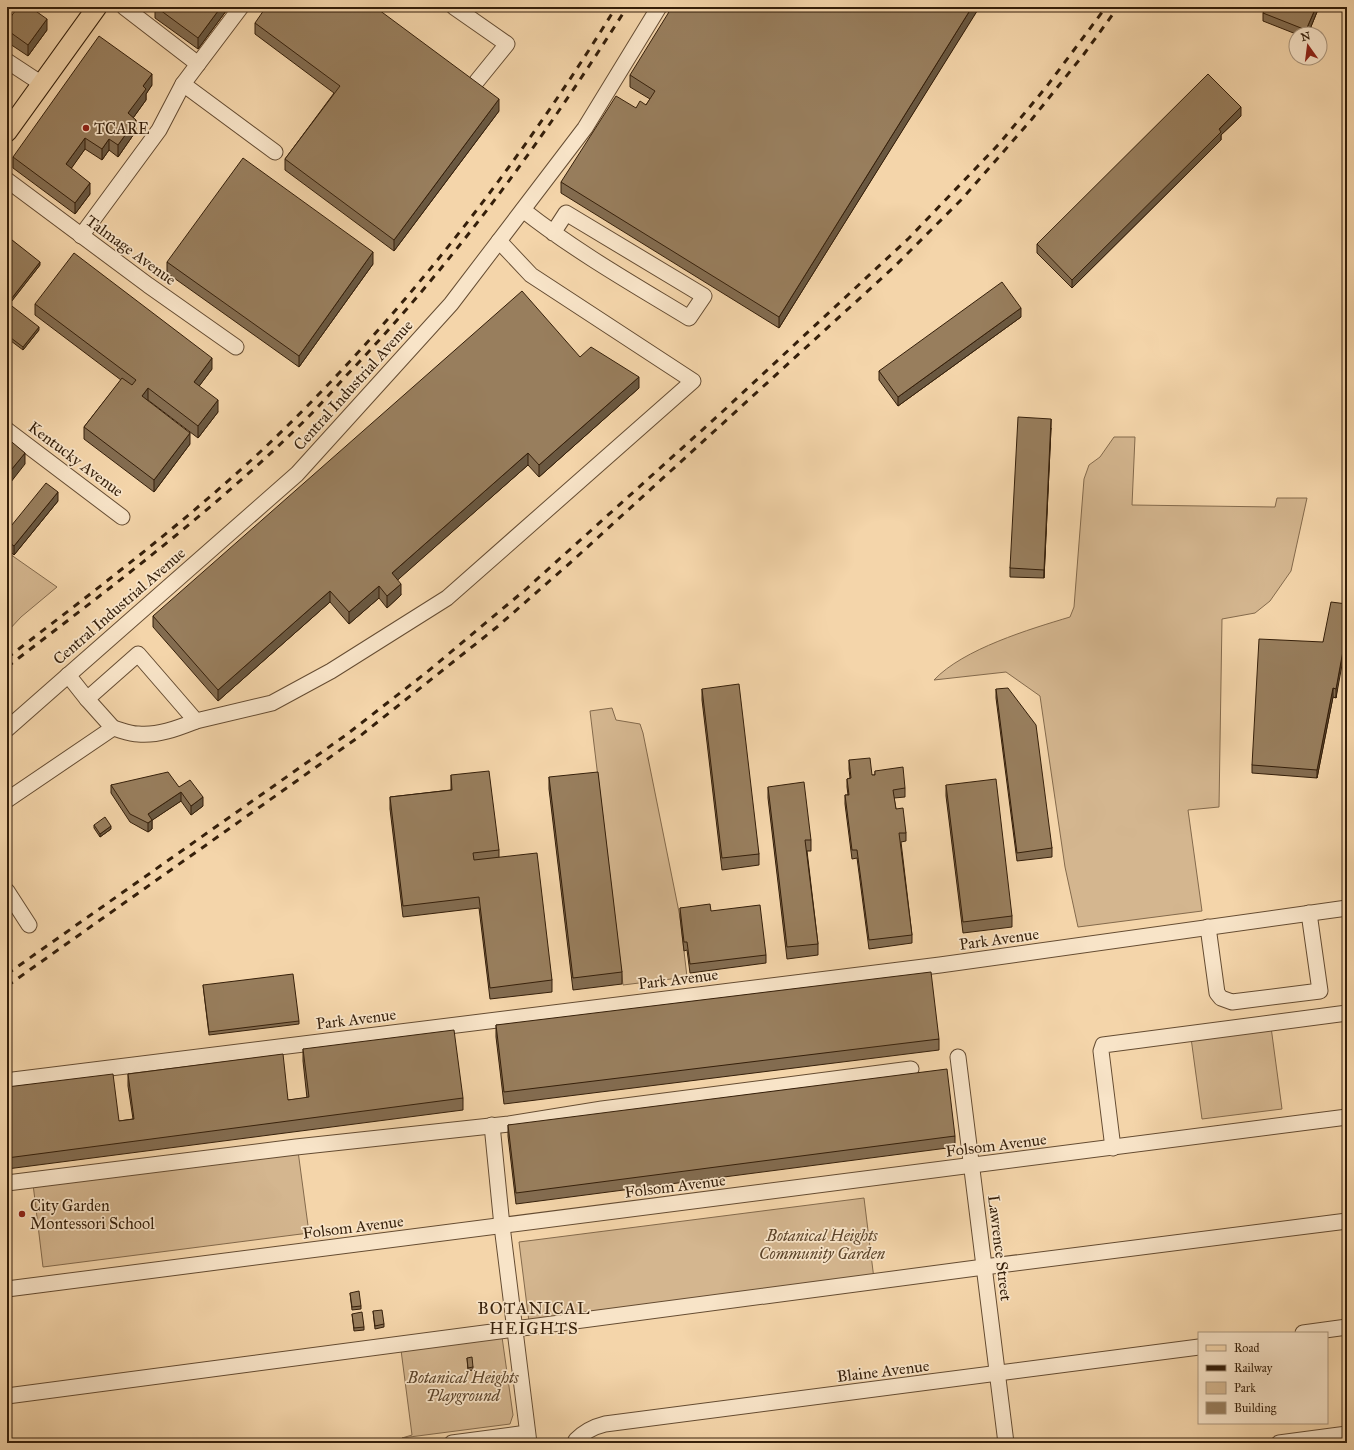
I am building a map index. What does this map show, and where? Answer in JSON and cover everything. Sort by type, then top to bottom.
[{"type":"main road","points":[[7,132],[97,7]]},
{"type":"street","points":[[124,7],[198,64]]},
{"type":"street","points":[[81,236],[159,130],[183,84],[241,7]]},
{"type":"street","points":[[454,7],[507,44],[477,81]]},
{"type":"street","name":"Central Industrial Avenue","points":[[7,729],[297,474],[451,304],[585,128],[659,7]]},
{"type":"street","points":[[7,61],[42,84]]},
{"type":"street","points":[[183,84],[275,152]]},
{"type":"street","name":"Talmage Avenue","points":[[7,180],[81,236],[236,347]]},
{"type":"street","points":[[523,210],[553,233],[689,318],[704,296],[566,213],[553,233]]},
{"type":"street","points":[[68,676],[113,728],[138,734],[174,730],[196,721],[272,703],[331,671],[447,598],[693,381],[531,275],[499,241]]},
{"type":"street","name":"Kentucky Avenue","points":[[7,430],[122,517]]},
{"type":"street","points":[[87,699],[138,654],[196,721]]},
{"type":"street","points":[[7,800],[113,728]]},
{"type":"street","points":[[7,891],[29,925]]},
{"type":"street","name":"Park Avenue","points":[[13,1080],[940,965],[1347,908]]},
{"type":"street","points":[[1208,927],[1217,993],[1221,998],[1232,1002],[1320,991],[1309,913]]},
{"type":"street","points":[[1113,1148],[1101,1051],[1103,1045],[1347,1013]]},
{"type":"street","name":"Lawrence Street","points":[[958,1057],[999,1374],[1006,1443]]},
{"type":"street","points":[[7,1183],[492,1125],[911,1069]]},
{"type":"street","name":"Folsom Avenue","points":[[7,1289],[1347,1117]]},
{"type":"street","points":[[452,1443],[528,1438],[502,1226],[492,1125]]},
{"type":"street","points":[[7,1396],[984,1267],[1347,1221]]},
{"type":"street","points":[[1310,1332],[1347,1327]]},
{"type":"street","name":"Blaine Avenue","points":[[576,1440],[593,1427],[605,1424],[1198,1347]]},
{"type":"street","points":[[1279,1443],[1347,1434]]},
{"type":"green space","points":[[1114,437],[1135,437],[1132,505],[1275,507],[1277,498],[1307,498],[1291,571],[1270,601],[1255,613],[1222,619],[1219,807],[1188,810],[1202,911],[1078,927],[1065,867],[1040,696],[1006,672],[934,680],[962,659],[998,641],[1070,617],[1074,607],[1084,479],[1089,465],[1100,457]]},
{"type":"green space","points":[[7,552],[57,587],[21,617],[7,632]]},
{"type":"green space","points":[[612,708],[616,720],[640,724],[643,733],[680,917],[687,977],[623,985],[590,711]]},
{"type":"green space","points":[[1271,1027],[1282,1109],[1202,1119],[1191,1038]]},
{"type":"green space","points":[[298,1151],[309,1233],[43,1267],[33,1184]]},
{"type":"green space","name":"Botanical Heights Community Garden","points":[[864,1198],[874,1279],[529,1322],[519,1242]]},
{"type":"green space","name":"Botanical Heights Playground","points":[[502,1337],[513,1415],[510,1424],[402,1438],[412,1435],[401,1350]]},
{"type":"building","points":[[18,7],[30,7],[47,19],[28,45],[7,30],[7,22]]},
{"type":"building","points":[[156,7],[221,7],[198,38]]},
{"type":"building","points":[[266,7],[375,7],[499,99],[394,240],[285,159],[340,86],[255,23]]},
{"type":"building","points":[[672,7],[972,7],[779,317],[561,182],[616,96],[636,108],[640,101],[646,105],[655,91],[630,75]]},
{"type":"building","points":[[1265,7],[1316,7],[1308,26],[1296,26],[1263,13]]},
{"type":"building","name":"TCARE","points":[[99,36],[152,74],[143,86],[146,89],[128,113],[136,120],[118,145],[109,139],[102,149],[85,138],[66,164],[90,183],[75,203],[13,157]]},
{"type":"building","points":[[1208,74],[1241,107],[1219,129],[1221,132],[1072,280],[1037,244]]},
{"type":"building","points":[[243,158],[373,252],[299,356],[167,262]]},
{"type":"building","points":[[7,236],[40,262],[8,303],[39,327],[23,347],[7,335]]},
{"type":"building","points":[[74,253],[212,358],[194,382],[218,400],[198,426],[148,388],[142,396],[190,433],[154,480],[84,427],[122,378],[132,385],[136,380],[35,304]]},
{"type":"building","points":[[1002,282],[1021,308],[898,397],[879,371]]},
{"type":"building","points":[[522,291],[580,357],[591,347],[639,377],[539,465],[528,453],[392,573],[401,584],[387,596],[379,586],[349,612],[330,591],[218,690],[153,616]]},
{"type":"building","points":[[1018,417],[1051,419],[1044,570],[1010,568]]},
{"type":"building","points":[[7,438],[25,453],[7,475]]},
{"type":"building","points":[[46,483],[58,492],[14,546],[7,541],[7,531]]},
{"type":"building","points":[[1331,602],[1347,604],[1347,629],[1336,689],[1333,688],[1317,770],[1252,765],[1259,639],[1323,642]]},
{"type":"building","points":[[739,684],[759,854],[722,858],[702,689]]},
{"type":"building","points":[[1008,688],[1036,725],[1052,848],[1017,853],[996,689]]},
{"type":"building","points":[[870,758],[872,775],[875,775],[875,771],[903,767],[905,788],[893,790],[896,809],[903,808],[906,833],[899,833],[912,935],[869,940],[857,850],[852,850],[845,795],[849,795],[847,779],[851,778],[849,760]]},
{"type":"building","points":[[489,771],[499,850],[473,853],[474,860],[537,853],[552,980],[490,988],[479,897],[403,906],[390,797],[452,790],[451,775]]},
{"type":"building","points":[[168,772],[179,787],[190,780],[203,797],[191,806],[181,792],[148,814],[152,820],[148,823],[130,814],[111,785]]},
{"type":"building","points":[[598,772],[622,972],[573,978],[549,777]]},
{"type":"building","points":[[996,779],[1012,916],[963,922],[946,785]]},
{"type":"building","points":[[804,782],[811,840],[805,840],[818,944],[787,947],[768,787]]},
{"type":"building","points":[[105,817],[111,826],[100,834],[94,825]]},
{"type":"building","points":[[710,904],[711,911],[760,905],[766,955],[690,964],[687,942],[684,942],[680,908]]},
{"type":"building","points":[[931,972],[939,1039],[504,1092],[496,1025]]},
{"type":"building","points":[[293,974],[299,1021],[209,1032],[203,985]]},
{"type":"building","points":[[454,1030],[463,1098],[7,1158],[7,1087],[113,1074],[119,1121],[134,1119],[128,1074],[283,1054],[288,1100],[309,1097],[303,1049]]},
{"type":"building","points":[[947,1069],[955,1136],[516,1193],[508,1125]]},
{"type":"building","points":[[359,1291],[361,1306],[352,1307],[350,1293]]},
{"type":"building","points":[[382,1310],[384,1324],[375,1326],[373,1311]]},
{"type":"building","points":[[362,1312],[364,1327],[354,1328],[352,1314]]},
{"type":"building","points":[[472,1357],[473,1367],[468,1368],[467,1358]]},
{"type":"railway","points":[[7,658],[71,609],[198,507],[259,453],[359,352],[452,242],[496,184],[538,125],[616,7]]},
{"type":"railway","points":[[7,667],[119,581],[228,492],[315,410],[422,291],[495,200],[563,105],[627,7]]},
{"type":"railway","points":[[7,974],[346,735],[427,672],[525,590],[721,413],[909,238],[999,144],[1047,86],[1106,7]]},
{"type":"railway","points":[[7,986],[360,736],[497,627],[570,563],[894,267],[962,199],[1032,119],[1084,54],[1118,7]]},
{"type":"place","name":"TCARE","points":[[86,128]]},
{"type":"place","name":"City Garden Montessori School","points":[[22,1214]]},
{"type":"district","name":"BOTANICAL HEIGHTS","points":[[534,1318]]}]
